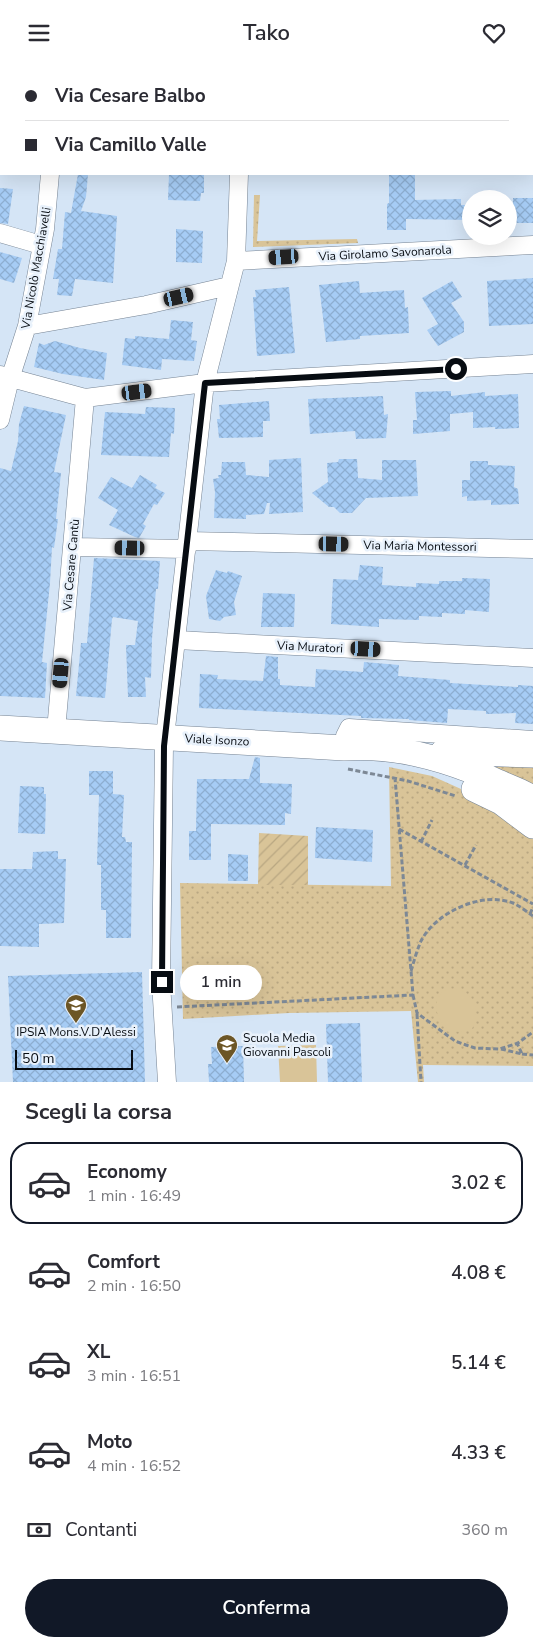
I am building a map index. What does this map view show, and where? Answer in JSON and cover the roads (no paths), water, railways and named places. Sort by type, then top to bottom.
[{"type":"main road","name":"Viale Isonzo","points":[[0,728],[164,737],[346,759],[365,756],[422,769],[450,778],[501,802],[533,826]]},
{"type":"main road","name":"Viale Isonzo","points":[[346,759],[364,747],[420,754],[471,769],[533,799]]},
{"type":"main road","name":"Viale Isonzo","points":[[420,754],[435,751],[533,755]]},
{"type":"main road","name":"Viale Isonzo","points":[[501,802],[520,805],[533,816]]},
{"type":"street","name":"Via Nicolò Macchiavelli","points":[[0,420],[5,377],[27,326],[45,229],[50,175]]},
{"type":"street","points":[[167,1082],[162,982],[164,737],[205,383],[236,261],[239,175]]},
{"type":"street","points":[[0,233],[41,245]]},
{"type":"street","name":"Via Girolamo Savonarola","points":[[236,261],[533,245]]},
{"type":"street","points":[[27,326],[146,305],[229,286]]},
{"type":"street","points":[[5,377],[85,398],[205,383],[533,364]]},
{"type":"street","name":"Via Cesare Cantù","points":[[56,731],[85,398]]},
{"type":"street","name":"Via Maria Montessori","points":[[73,547],[187,545],[533,549]]},
{"type":"street","name":"Via Muratori","points":[[176,641],[533,659]]},
{"type":"street","points":[[346,759],[345,736],[349,728],[533,740]]},
{"type":"place","name":"IPSIA Mons.V.D'Alessi","points":[[76,1024]]},
{"type":"place","name":"Scuola Media Giovanni Pascoli","points":[[227,1064]]}]
